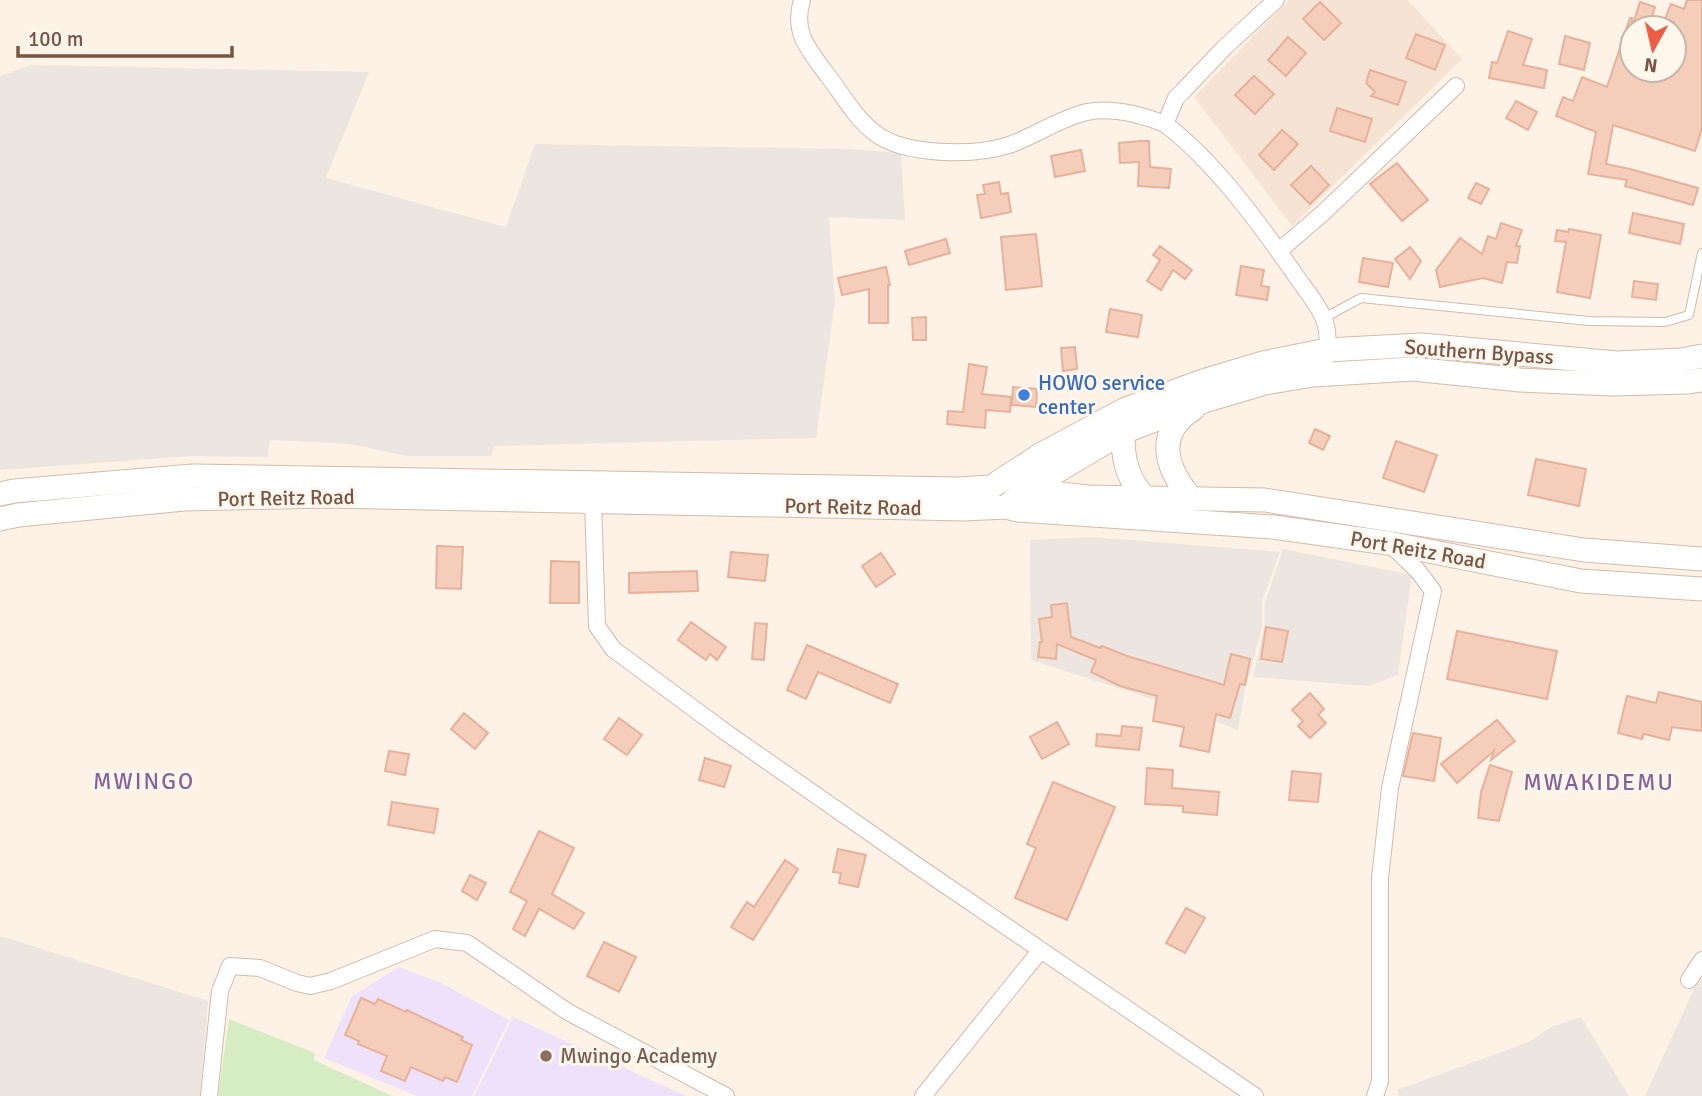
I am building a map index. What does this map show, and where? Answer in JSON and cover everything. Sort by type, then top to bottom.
[{"type":"main road","name":"Southern Bypass","points":[[991,487],[1042,454],[1126,409],[1251,366],[1327,350],[1420,345],[1617,363],[1681,360],[1702,356]]},
{"type":"main road","name":"Southern Bypass","points":[[1006,507],[1025,490],[1123,432],[1204,401],[1265,383],[1313,375],[1413,369],[1520,380],[1612,384],[1688,383],[1702,380]]},
{"type":"main road","points":[[1191,498],[1178,483],[1169,463],[1168,441],[1181,416],[1204,401]]},
{"type":"main road","points":[[1126,409],[1123,432],[1125,460],[1132,482],[1144,497]]},
{"type":"main road","points":[[0,494],[192,476],[959,489],[991,487]]},
{"type":"main road","name":"Port Reitz Road","points":[[1025,490],[1087,497],[1265,500],[1584,550],[1702,559]]},
{"type":"main road","name":"Port Reitz Road","points":[[0,519],[184,499],[331,496],[951,509],[1006,507],[1273,527],[1388,543],[1581,581],[1702,589]]},
{"type":"street","points":[[802,0],[798,27],[818,62],[858,117],[877,136],[894,143],[930,151],[975,151],[1006,146],[1088,112],[1130,114],[1165,124],[1185,139],[1213,168],[1279,251],[1324,318],[1327,350],[1324,362],[1313,375]]},
{"type":"street","points":[[1165,124],[1176,98],[1225,47],[1276,0]]},
{"type":"street","points":[[1279,251],[1324,213],[1457,86]]},
{"type":"street","name":"Port Reitz Road","points":[[991,487],[1025,490]]},
{"type":"street","points":[[593,500],[597,626],[613,649],[724,731],[1040,951],[1255,1096]]},
{"type":"street","points":[[1375,1096],[1380,1081],[1382,847],[1390,788],[1433,590],[1418,571],[1388,543]]},
{"type":"street","points":[[209,1096],[220,991],[230,966],[260,968],[310,986],[331,981],[435,939],[467,943],[568,1012],[726,1096]]},
{"type":"street","points":[[923,1096],[1040,951]]},
{"type":"street","points":[[1689,980],[1702,960]]},
{"type":"lane","points":[[1324,318],[1361,298],[1589,321],[1665,321],[1689,315],[1702,253]]},
{"type":"shaded area","points":[[1289,0],[1408,0],[1462,59],[1292,226],[1194,97]]},
{"type":"shaded area","points":[[32,65],[369,72],[326,178],[506,227],[535,144],[849,149],[901,153],[905,220],[829,217],[835,302],[816,438],[495,446],[491,456],[407,456],[351,444],[270,440],[267,457],[191,456],[0,470],[0,76]]},
{"type":"shaded area","points":[[1092,537],[1280,552],[1262,601],[1262,628],[1245,690],[1238,730],[1186,710],[1031,660],[1030,540]]},
{"type":"shaded area","points":[[1283,549],[1412,575],[1398,675],[1368,686],[1253,677],[1264,627],[1265,602]]},
{"type":"shaded area","points":[[0,936],[208,1001],[200,1096],[0,1096]]},
{"type":"shaded area","points":[[399,967],[441,983],[509,1020],[472,1096],[417,1096],[324,1058],[352,996]]},
{"type":"shaded area","points":[[1702,979],[1702,1096],[1645,1096],[1694,989]]},
{"type":"shaded area","name":"Mwingo Academy","points":[[513,1017],[686,1096],[474,1096]]},
{"type":"shaded area","points":[[1581,1017],[1629,1096],[1399,1096],[1397,1090],[1529,1042],[1551,1027]]},
{"type":"green space","points":[[229,1019],[315,1053],[314,1060],[392,1096],[218,1096]]},
{"type":"building","points":[[1687,0],[1702,0],[1702,128],[1695,151],[1613,125],[1606,164],[1698,188],[1693,205],[1625,186],[1627,180],[1588,174],[1596,132],[1556,116],[1563,97],[1573,101],[1582,77],[1607,87],[1618,54],[1618,84],[1688,84],[1688,14],[1667,14],[1671,4],[1684,9]]},
{"type":"building","points":[[1320,2],[1341,23],[1324,40],[1303,19]]},
{"type":"building","points":[[1640,2],[1655,7],[1653,14],[1636,14]]},
{"type":"building","points":[[1508,31],[1532,39],[1523,65],[1547,70],[1544,88],[1489,78],[1492,62],[1497,63]]},
{"type":"building","points":[[1416,34],[1445,45],[1435,70],[1406,58]]},
{"type":"building","points":[[1565,36],[1590,43],[1584,70],[1559,64]]},
{"type":"building","points":[[1288,37],[1306,53],[1286,76],[1268,60]]},
{"type":"building","points":[[1370,70],[1406,82],[1398,105],[1371,96],[1375,92],[1366,83]]},
{"type":"building","points":[[1254,76],[1274,94],[1255,114],[1235,95]]},
{"type":"building","points":[[1516,101],[1537,112],[1528,130],[1506,118]]},
{"type":"building","points":[[1337,108],[1372,119],[1365,142],[1330,131]]},
{"type":"building","points":[[1282,130],[1298,144],[1274,170],[1259,155]]},
{"type":"building","points":[[1149,141],[1150,167],[1171,169],[1169,188],[1138,186],[1139,162],[1120,163],[1119,143]]},
{"type":"building","points":[[1081,150],[1085,171],[1055,177],[1051,156]]},
{"type":"building","points":[[1397,163],[1428,200],[1402,221],[1370,184]]},
{"type":"building","points":[[1311,166],[1329,185],[1310,204],[1291,185]]},
{"type":"building","points":[[999,182],[1001,194],[1008,193],[1011,212],[981,218],[977,195],[985,194],[983,185]]},
{"type":"building","points":[[1476,183],[1489,189],[1481,204],[1468,198]]},
{"type":"building","points":[[1633,213],[1684,224],[1680,244],[1629,233]]},
{"type":"building","points":[[1501,223],[1522,230],[1516,246],[1520,246],[1517,263],[1507,262],[1502,283],[1483,278],[1440,287],[1436,270],[1460,238],[1482,254],[1488,236],[1496,239]]},
{"type":"building","points":[[1569,229],[1601,235],[1590,298],[1557,292],[1566,242],[1555,241],[1557,230],[1568,232]]},
{"type":"building","points":[[1036,234],[1042,286],[1006,290],[1001,237]]},
{"type":"building","points":[[946,239],[950,253],[909,265],[905,251]]},
{"type":"building","points":[[1160,246],[1192,270],[1185,279],[1173,270],[1161,290],[1147,281],[1160,260],[1153,255]]},
{"type":"building","points":[[1410,247],[1421,261],[1410,279],[1395,259]]},
{"type":"building","points":[[1363,258],[1393,263],[1388,287],[1359,282]]},
{"type":"building","points":[[1241,266],[1264,270],[1261,286],[1269,287],[1267,300],[1236,295]]},
{"type":"building","points":[[886,267],[890,285],[888,323],[869,323],[869,289],[842,295],[838,278]]},
{"type":"building","points":[[1634,281],[1658,284],[1656,300],[1632,297]]},
{"type":"building","points":[[1110,309],[1142,315],[1138,337],[1106,332]]},
{"type":"building","points":[[926,317],[926,340],[913,340],[912,318]]},
{"type":"building","points":[[1075,347],[1077,369],[1063,371],[1061,348]]},
{"type":"building","points":[[969,364],[987,367],[982,394],[1011,397],[1010,412],[986,410],[985,428],[947,424],[948,411],[963,412]]},
{"type":"building","points":[[1013,387],[1037,389],[1036,407],[1012,405]]},
{"type":"building","points":[[1315,429],[1330,436],[1323,450],[1309,443]]},
{"type":"building","points":[[1396,441],[1437,455],[1424,492],[1383,478]]},
{"type":"building","points":[[1536,459],[1586,469],[1579,506],[1528,495]]},
{"type":"building","points":[[437,546],[463,547],[461,589],[436,588]]},
{"type":"building","points":[[731,552],[768,555],[765,581],[728,577]]},
{"type":"building","points":[[881,553],[895,574],[876,587],[862,566]]},
{"type":"building","points":[[551,561],[579,562],[579,603],[550,603]]},
{"type":"building","points":[[697,571],[698,591],[629,593],[629,573]]},
{"type":"building","points":[[1067,603],[1071,637],[1100,648],[1102,646],[1224,685],[1231,654],[1250,659],[1245,685],[1240,684],[1230,718],[1216,714],[1209,752],[1180,746],[1184,727],[1153,721],[1157,696],[1120,686],[1091,672],[1096,660],[1057,644],[1056,659],[1038,657],[1042,642],[1039,619],[1052,617],[1051,605]]},
{"type":"building","points":[[691,622],[726,647],[717,660],[710,654],[706,660],[678,640]]},
{"type":"building","points":[[755,623],[767,624],[764,660],[752,659]]},
{"type":"building","points":[[1266,627],[1288,631],[1282,662],[1261,659]]},
{"type":"building","points":[[1457,631],[1557,651],[1547,699],[1447,679]]},
{"type":"building","points":[[807,645],[898,684],[890,703],[818,672],[806,699],[787,690]]},
{"type":"building","points":[[1659,692],[1702,702],[1702,731],[1672,727],[1669,740],[1644,734],[1642,739],[1618,733],[1627,696],[1656,703]]},
{"type":"building","points":[[1310,693],[1324,709],[1318,715],[1326,723],[1310,738],[1298,726],[1303,721],[1292,710]]},
{"type":"building","points":[[464,713],[488,733],[475,749],[451,729]]},
{"type":"building","points":[[619,718],[642,735],[627,755],[604,739]]},
{"type":"building","points":[[1497,720],[1515,741],[1491,760],[1494,751],[1457,783],[1441,764]]},
{"type":"building","points":[[1057,722],[1069,744],[1042,759],[1030,737]]},
{"type":"building","points":[[1122,726],[1142,728],[1139,750],[1096,746],[1097,734],[1121,736]]},
{"type":"building","points":[[1413,733],[1441,738],[1434,781],[1403,776]]},
{"type":"building","points":[[389,751],[409,754],[405,775],[385,771]]},
{"type":"building","points":[[705,758],[731,766],[724,787],[699,780]]},
{"type":"building","points":[[1490,765],[1512,772],[1499,821],[1478,818],[1481,792]]},
{"type":"building","points":[[1147,768],[1173,770],[1172,788],[1219,792],[1217,815],[1183,812],[1183,806],[1145,804]]},
{"type":"building","points":[[1292,771],[1321,774],[1318,802],[1289,800]]},
{"type":"building","points":[[1053,782],[1115,807],[1067,920],[1015,898],[1036,848],[1027,844]]},
{"type":"building","points":[[392,802],[438,809],[434,833],[388,825]]},
{"type":"building","points":[[539,831],[574,848],[552,894],[584,913],[574,929],[539,909],[525,936],[513,929],[527,901],[510,892]]},
{"type":"building","points":[[838,849],[866,855],[858,887],[839,883],[841,873],[833,872]]},
{"type":"building","points":[[785,860],[798,869],[753,940],[731,927],[747,902],[754,907]]},
{"type":"building","points":[[470,875],[486,883],[477,900],[462,891]]},
{"type":"building","points":[[1186,908],[1205,918],[1185,953],[1166,943]]},
{"type":"building","points":[[604,942],[636,957],[619,992],[587,976]]},
{"type":"building","points":[[361,998],[375,1004],[378,999],[406,1012],[407,1010],[463,1037],[461,1040],[472,1045],[457,1082],[445,1077],[443,1081],[411,1067],[405,1081],[381,1071],[387,1056],[358,1044],[359,1041],[345,1035]]},
{"type":"place","name":"HOWO service center","points":[[1024,395]]},
{"type":"place","name":"Mwingo Academy","points":[[546,1056]]},
{"type":"district","name":"MWINGO","points":[[144,781]]},
{"type":"district","name":"MWAKIDEMU","points":[[1599,782]]}]
